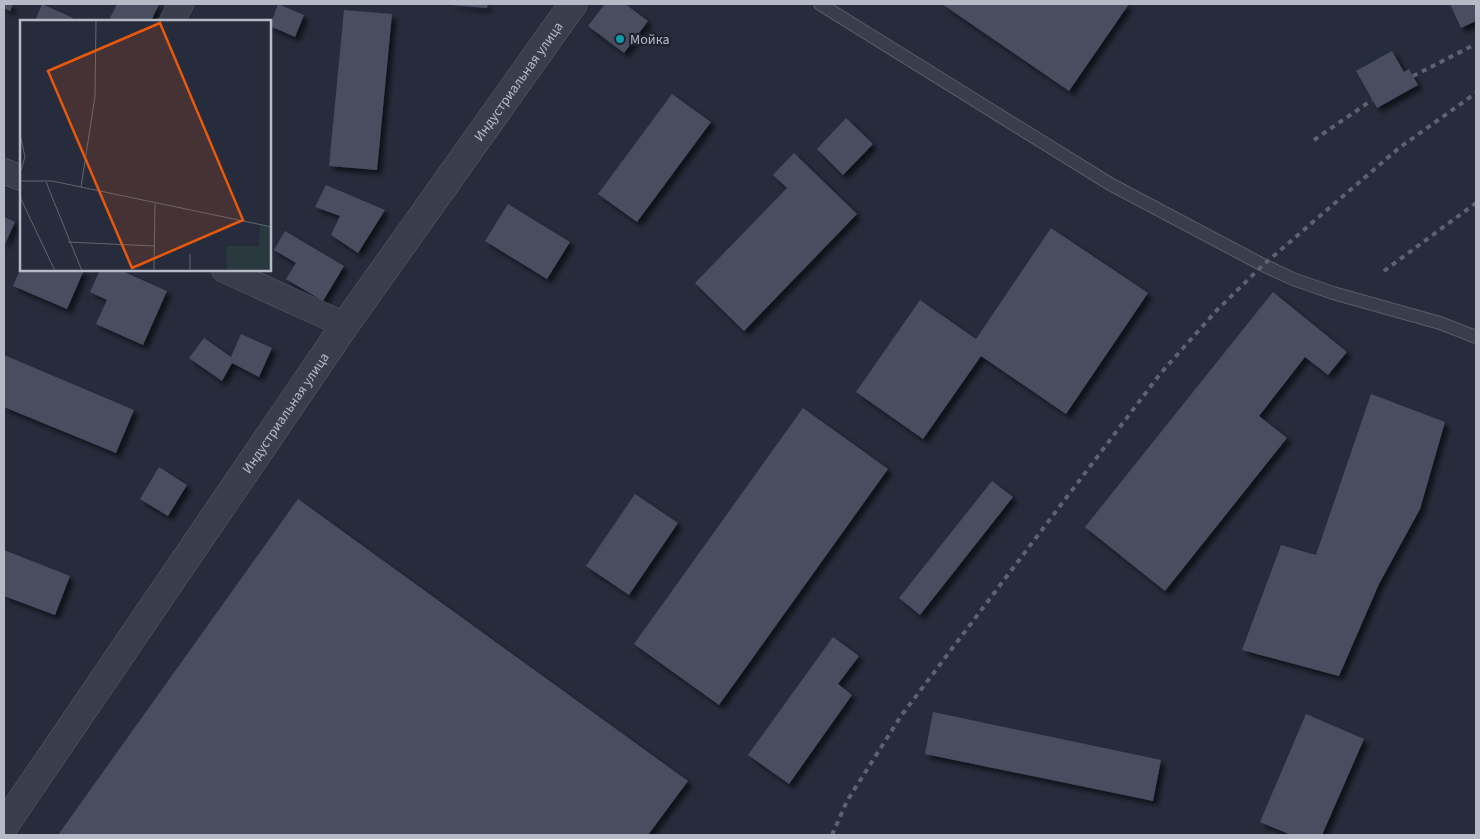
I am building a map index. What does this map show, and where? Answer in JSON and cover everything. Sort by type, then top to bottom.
[{"type":"street","points":[[173,20],[181,4]]},
{"type":"street","name":"Индустриальная улица","points":[[4,826],[345,325],[573,4]]},
{"type":"street","points":[[4,171],[20,178]]},
{"type":"street","points":[[226,271],[345,325]]},
{"type":"lane","points":[[820,4],[1110,184],[1263,265],[1294,279],[1334,293],[1440,323],[1476,337]]},
{"type":"building","points":[[4,4],[13,4],[10,11],[4,8]]},
{"type":"building","points":[[42,4],[73,18],[72,20],[35,20]]},
{"type":"building","points":[[117,4],[159,4],[151,20],[114,20],[110,18]]},
{"type":"building","points":[[278,4],[304,15],[295,37],[271,26]]},
{"type":"building","points":[[450,4],[488,4],[487,8]]},
{"type":"building","name":"Мойка","points":[[605,4],[625,4],[648,21],[624,53],[588,26]]},
{"type":"building","points":[[942,4],[1129,4],[1069,91]]},
{"type":"building","points":[[1450,4],[1476,4],[1476,21],[1461,28]]},
{"type":"building","points":[[344,10],[392,14],[377,170],[329,166]]},
{"type":"building","points":[[1392,51],[1404,72],[1409,69],[1418,85],[1377,108],[1356,71]]},
{"type":"building","points":[[672,94],[711,122],[637,222],[598,194]]},
{"type":"building","points":[[846,118],[873,144],[843,175],[817,149]]},
{"type":"building","points":[[794,153],[857,214],[744,331],[695,283],[787,188],[773,175]]},
{"type":"building","points":[[326,185],[385,210],[358,253],[331,235],[340,216],[315,207]]},
{"type":"building","points":[[508,204],[570,242],[547,279],[485,241]]},
{"type":"building","points":[[4,217],[15,222],[4,246]]},
{"type":"building","points":[[1051,228],[1148,293],[1066,414],[981,356],[923,439],[856,392],[920,300],[976,339]]},
{"type":"building","points":[[285,231],[344,266],[323,301],[286,279],[296,263],[274,250]]},
{"type":"building","points":[[20,270],[84,271],[67,309],[13,286]]},
{"type":"building","points":[[100,271],[122,271],[167,291],[143,345],[96,324],[107,300],[90,292]]},
{"type":"building","points":[[1273,292],[1347,352],[1328,375],[1305,357],[1259,416],[1287,438],[1165,591],[1085,527]]},
{"type":"building","points":[[241,334],[272,348],[259,377],[232,363],[222,381],[189,358],[204,338],[231,357]]},
{"type":"building","points":[[4,355],[134,410],[116,453],[4,407]]},
{"type":"building","points":[[1371,394],[1445,422],[1420,509],[1379,584],[1339,676],[1242,650],[1281,545],[1316,555]]},
{"type":"building","points":[[803,408],[888,469],[719,705],[634,644]]},
{"type":"building","points":[[159,467],[187,485],[168,516],[140,499]]},
{"type":"building","points":[[992,481],[1013,497],[920,615],[899,598]]},
{"type":"building","points":[[635,494],[678,523],[629,595],[586,566]]},
{"type":"building","points":[[298,499],[688,781],[648,835],[58,835]]},
{"type":"building","points":[[4,550],[70,576],[55,615],[4,596]]},
{"type":"building","points":[[833,637],[859,656],[838,684],[852,695],[789,784],[748,755]]},
{"type":"building","points":[[933,712],[1161,760],[1153,801],[925,754]]},
{"type":"building","points":[[1306,714],[1364,739],[1322,835],[1291,835],[1260,822]]},
{"type":"railway","points":[[1413,76],[1476,44]]},
{"type":"railway","points":[[832,835],[847,801],[901,716],[1160,374],[1217,310],[1263,265],[1399,148],[1476,93]]},
{"type":"railway","points":[[1314,140],[1372,100]]},
{"type":"railway","points":[[1384,271],[1476,203]]},
{"type":"place","name":"Мойка","points":[[620,39]]}]
